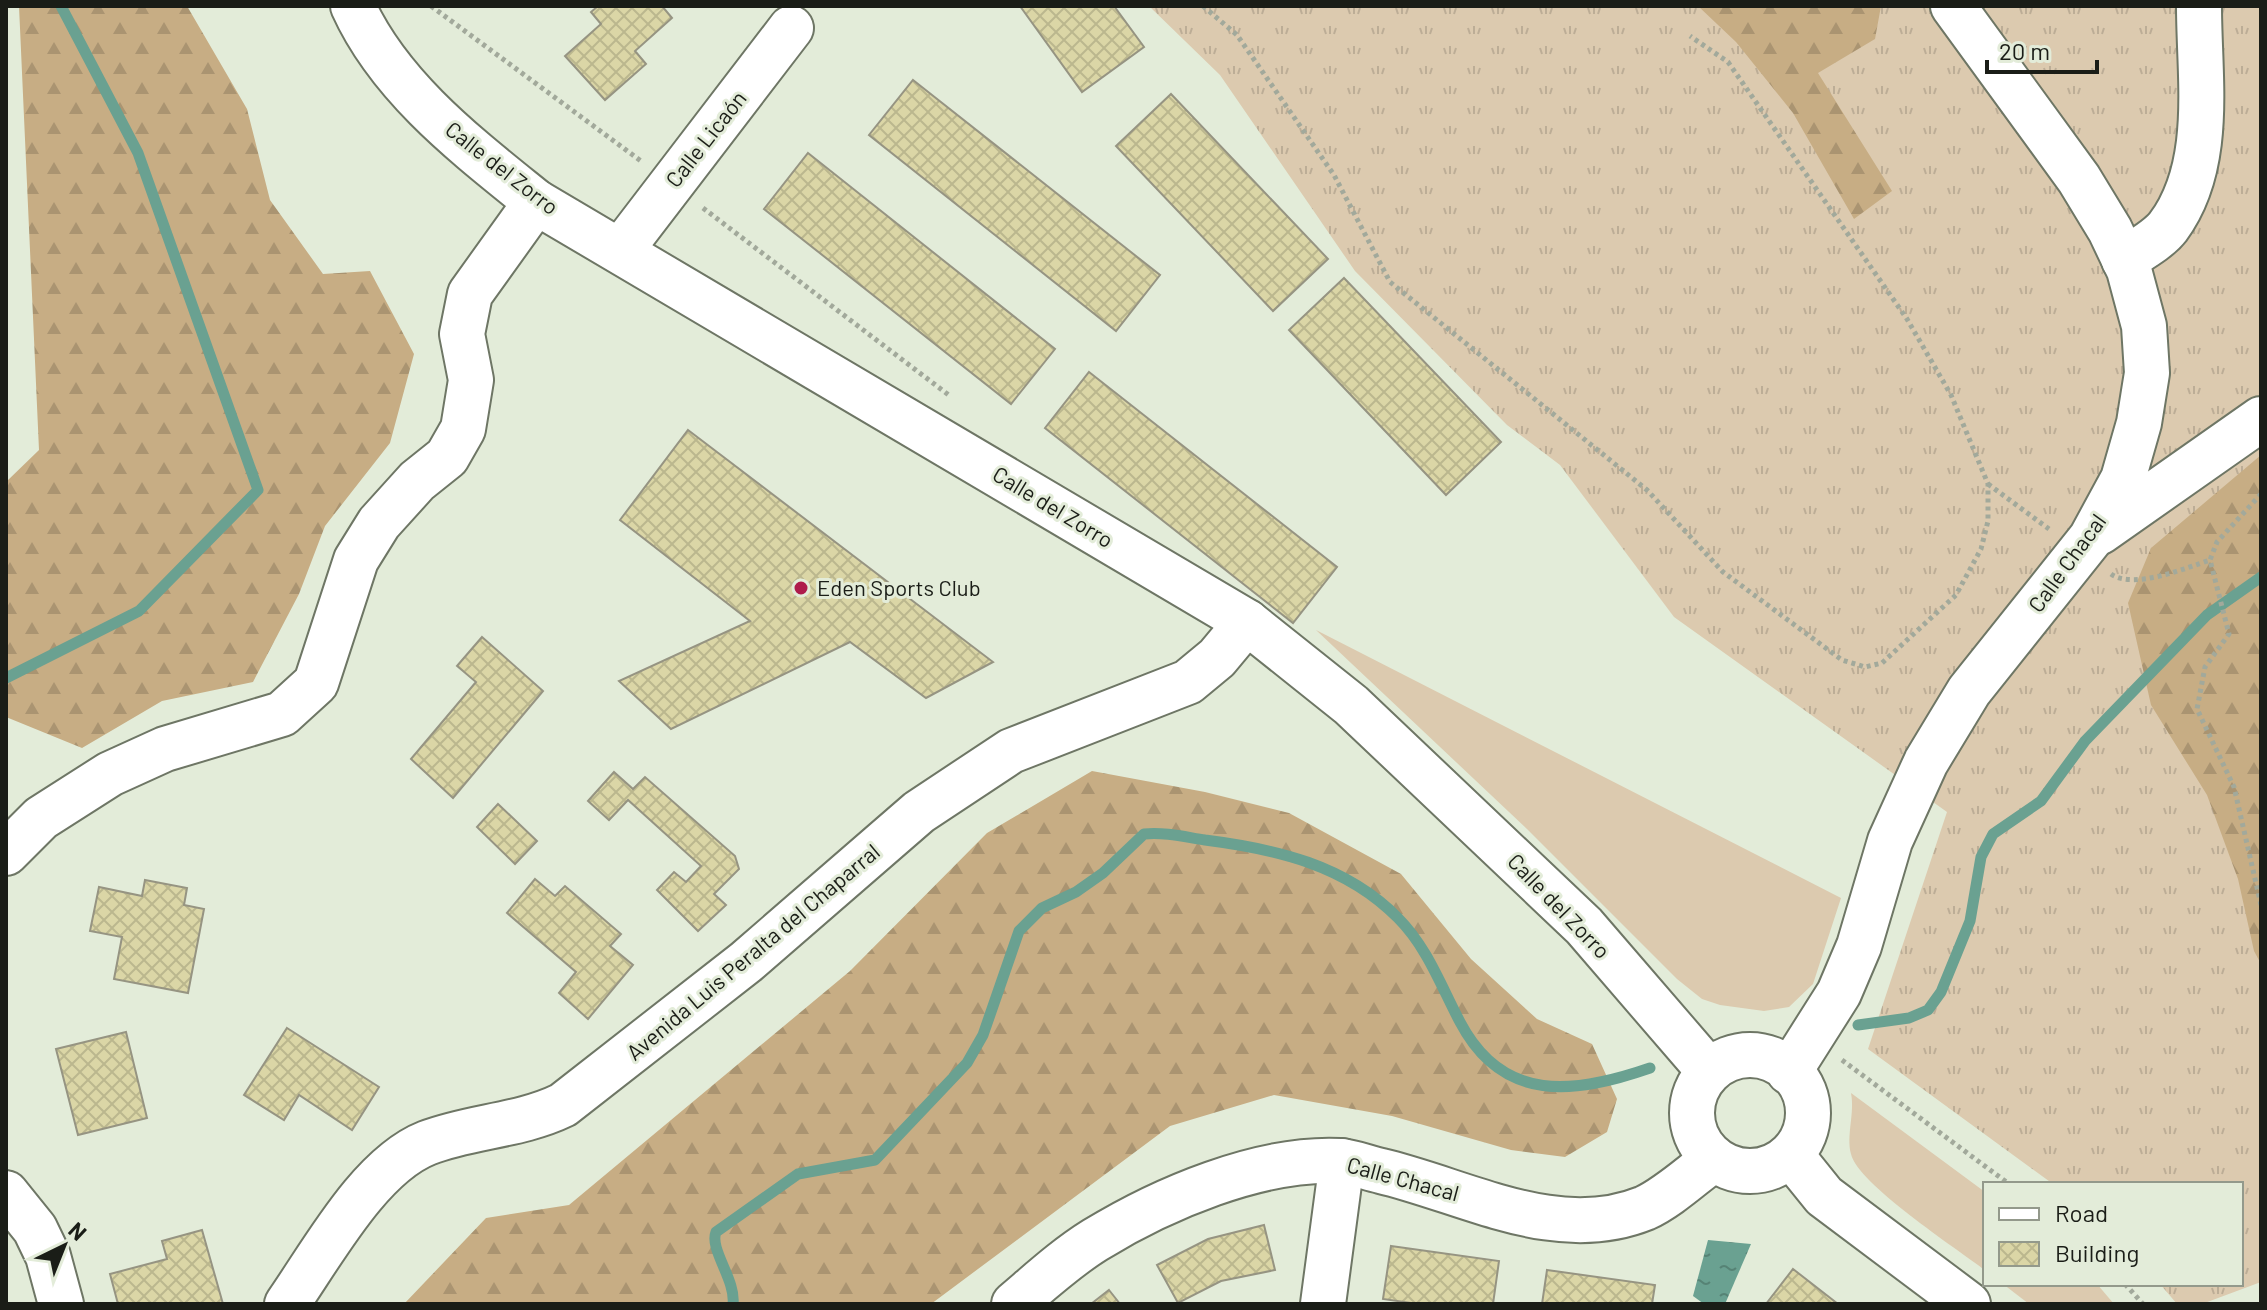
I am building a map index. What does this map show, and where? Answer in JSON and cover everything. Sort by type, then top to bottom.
[{"type":"street","name":"Calle del Zorro","points":[[353,6],[362,25],[414,95],[470,148],[536,202],[1247,622],[1351,705],[1584,926],[1709,1071]]},
{"type":"street","name":"Calle Chacal","points":[[1801,1055],[1839,993],[1859,946],[1890,841],[1926,762],[1969,691],[2082,546],[2123,479],[2139,423],[2147,373],[2144,326],[2124,260],[2079,179],[1953,6]]},
{"type":"street","points":[[2124,260],[2167,229],[2193,180],[2201,118],[2199,6]]},
{"type":"street","name":"Calle Licaón","points":[[621,250],[791,28]]},
{"type":"street","points":[[6,853],[41,818],[110,774],[165,749],[282,714],[316,683],[356,560],[379,523],[417,481],[447,457],[463,429],[471,380],[462,334],[470,294],[536,202]]},
{"type":"street","points":[[2082,546],[2261,419]]},
{"type":"street","name":"Avenida Luis Peralta del Chaparral","points":[[287,1304],[388,1168],[424,1144],[541,1116],[563,1105],[746,962],[919,812],[1011,751],[1188,682],[1217,658],[1247,622]]},
{"type":"street","points":[[1745,1055],[1801,1055],[1808,1119],[1803,1138],[1791,1155],[1759,1171],[1740,1171],[1714,1159],[1697,1139],[1692,1121],[1695,1094],[1709,1071],[1726,1060],[1745,1055]]},
{"type":"street","points":[[1791,1155],[1824,1196],[1968,1304]]},
{"type":"street","name":"Calle Chacal","points":[[1014,1304],[1094,1240],[1166,1204],[1232,1177],[1283,1163],[1342,1161],[1417,1180],[1528,1216],[1570,1220],[1612,1219],[1648,1207],[1714,1159]]},
{"type":"street","points":[[1323,1304],[1342,1161]]},
{"type":"street","points":[[6,1193],[35,1229],[48,1256],[61,1304]]},
{"type":"path","points":[[431,6],[959,403]]},
{"type":"path","points":[[1203,6],[1237,35],[1334,175],[1390,282],[1647,490],[1723,572],[1842,660],[1865,667],[1882,663],[1956,595],[1981,549],[1988,521],[1988,484],[1951,395],[1907,319],[1728,62],[1690,36]]},
{"type":"path","points":[[1988,484],[2082,546],[2117,579],[2157,577],[2210,560]]},
{"type":"path","points":[[2261,494],[2217,542],[2210,560],[2229,634],[2205,667],[2197,709],[2234,787],[2261,905]]},
{"type":"path","points":[[1801,1055],[2006,1182]]},
{"type":"path","points":[[2127,1286],[2143,1304]]},
{"type":"green space","points":[[19,6],[187,6],[247,109],[270,200],[323,274],[370,271],[414,354],[390,443],[325,526],[299,594],[253,682],[162,701],[82,748],[6,717],[6,482],[39,450]]},
{"type":"green space","points":[[1149,6],[2261,6],[2261,1282],[2202,1304],[2177,1304],[2162,1286],[2243,1286],[2243,1182],[2050,1182],[1868,1049],[1947,812],[1674,617],[1560,465],[1507,425],[1355,271],[1220,75]]},
{"type":"green space","points":[[1698,6],[1881,6],[1875,39],[1818,73],[1892,191],[1854,219],[1793,113],[1736,42]]},
{"type":"green space","points":[[2261,455],[2261,964],[2254,951],[2238,879],[2207,795],[2151,705],[2128,603],[2151,548]]},
{"type":"green space","points":[[1316,630],[1841,898],[1813,984],[1789,1007],[1764,1011],[1720,1005],[1702,999],[1677,979],[1527,829]]},
{"type":"green space","points":[[1092,771],[1205,792],[1289,813],[1401,874],[1471,959],[1537,1019],[1592,1044],[1617,1099],[1607,1132],[1565,1157],[1511,1150],[1392,1116],[1274,1095],[1170,1126],[931,1304],[404,1304],[486,1218],[569,1205],[850,971],[987,833]]},
{"type":"green space","points":[[1851,1093],[1983,1191],[1983,1269],[1889,1198],[1857,1166],[1850,1147]]},
{"type":"green space","points":[[2006,1286],[2099,1286],[2114,1304],[2029,1304]]},
{"type":"water","points":[[1708,1240],[1751,1244],[1725,1304],[1704,1304],[1693,1296]]},
{"type":"building","points":[[598,6],[662,6],[672,18],[635,51],[646,64],[605,100],[565,56],[601,24],[591,12]]},
{"type":"building","points":[[1020,6],[1114,6],[1144,47],[1082,92]]},
{"type":"building","points":[[913,80],[1160,275],[1116,331],[869,135]]},
{"type":"building","points":[[1171,94],[1328,259],[1273,311],[1116,146]]},
{"type":"building","points":[[808,153],[1055,349],[1011,404],[764,209]]},
{"type":"building","points":[[1344,278],[1501,442],[1446,495],[1289,330]]},
{"type":"building","points":[[1089,372],[1337,567],[1293,623],[1045,428]]},
{"type":"building","name":"Eden Sports Club","points":[[688,430],[993,662],[926,698],[850,642],[671,729],[619,681],[750,621],[620,520]]},
{"type":"building","points":[[482,637],[543,691],[453,798],[411,759],[476,682],[457,666]]},
{"type":"building","points":[[614,772],[633,789],[645,777],[735,856],[739,869],[714,894],[726,905],[698,931],[657,890],[674,872],[686,882],[701,866],[628,800],[609,820],[588,801]]},
{"type":"building","points":[[498,804],[537,841],[515,864],[477,827]]},
{"type":"building","points":[[535,879],[555,896],[565,886],[621,934],[610,946],[633,965],[588,1019],[559,993],[576,972],[507,913]]},
{"type":"building","points":[[145,880],[187,888],[184,905],[204,909],[188,993],[114,979],[122,937],[90,931],[99,887],[142,896]]},
{"type":"building","points":[[287,1028],[379,1087],[352,1130],[299,1095],[284,1120],[244,1095]]},
{"type":"building","points":[[126,1032],[147,1118],[78,1135],[56,1049]]},
{"type":"building","points":[[1264,1225],[1275,1270],[1221,1281],[1178,1303],[1157,1265],[1208,1239]]},
{"type":"building","points":[[202,1230],[223,1304],[118,1304],[110,1274],[167,1259],[162,1241]]},
{"type":"building","points":[[1391,1246],[1499,1261],[1493,1304],[1418,1304],[1383,1299]]},
{"type":"building","points":[[1793,1269],[1838,1304],[1766,1304]]},
{"type":"building","points":[[1547,1270],[1655,1285],[1652,1304],[1542,1304]]},
{"type":"building","points":[[1109,1290],[1120,1304],[1091,1304]]},
{"type":"waterway","points":[[6,678],[139,611],[258,490],[138,153],[61,6]]},
{"type":"waterway","points":[[1858,1025],[1909,1018],[1928,1010],[1941,992],[1970,921],[1981,857],[1993,834],[2041,801],[2085,741],[2207,615],[2261,577]]},
{"type":"waterway","points":[[733,1304],[731,1285],[716,1247],[716,1232],[798,1174],[875,1160],[967,1063],[983,1035],[1019,931],[1042,908],[1076,892],[1103,873],[1144,834],[1175,835],[1284,855],[1309,862],[1356,885],[1398,918],[1417,941],[1477,1049],[1497,1067],[1519,1079],[1543,1086],[1568,1086],[1595,1083],[1650,1068]]},
{"type":"place","name":"Eden Sports Club","points":[[801,588]]}]
